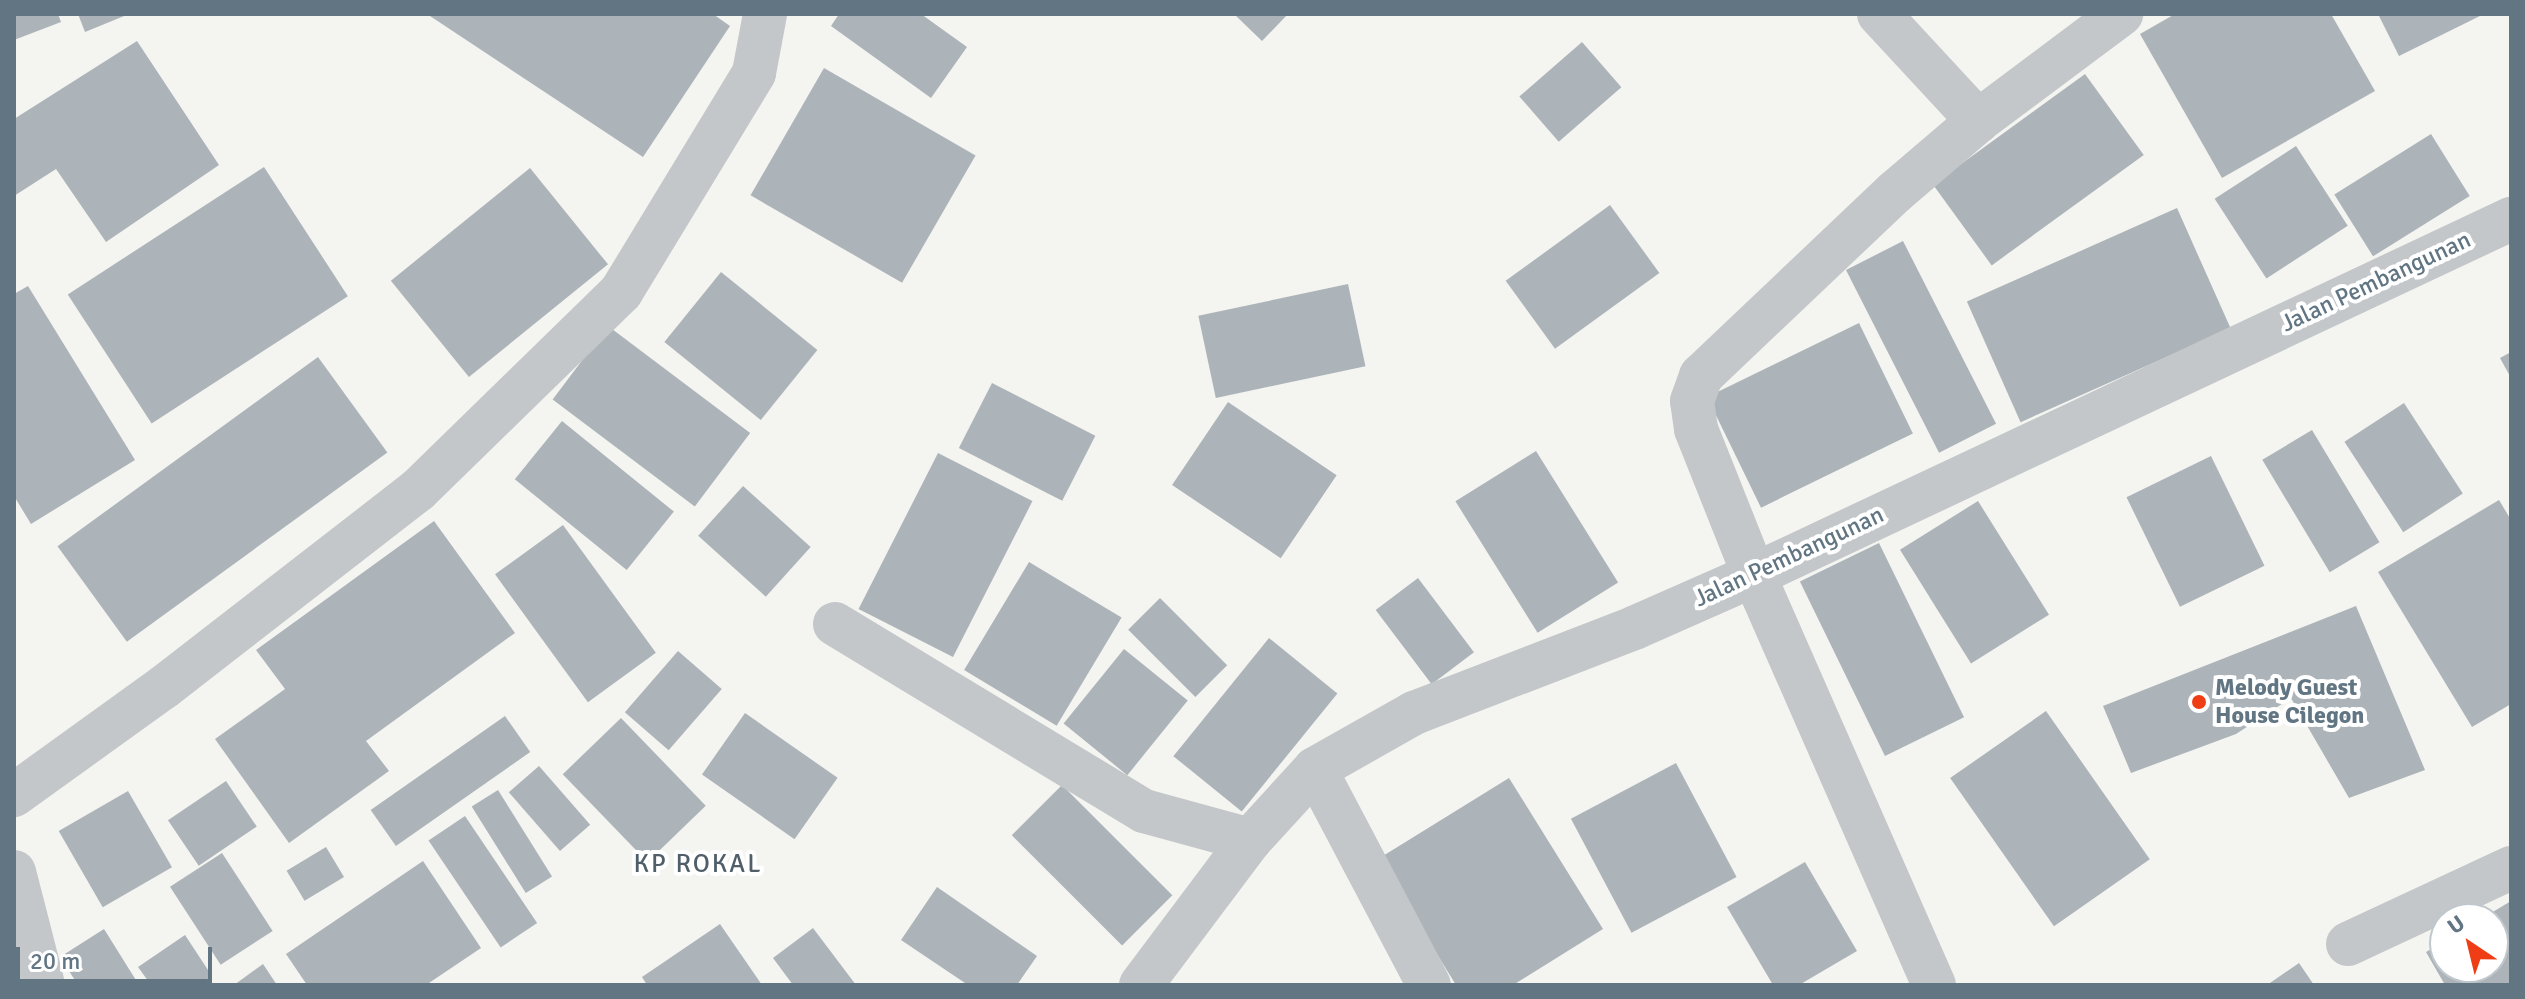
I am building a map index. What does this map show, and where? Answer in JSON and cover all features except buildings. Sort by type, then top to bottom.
[{"type":"street","points":[[14,795],[164,687],[418,490],[621,292],[754,73],[765,14]]},
{"type":"street","points":[[1879,14],[1978,121]]},
{"type":"street","points":[[1934,985],[1754,575],[1696,429],[1692,401],[1701,376],[1771,306],[1978,121],[2121,14]]},
{"type":"street","name":"Jalan Pembangunan","points":[[1141,985],[1250,840],[1315,769],[1414,713],[1634,628],[1754,575],[2511,219]]},
{"type":"street","points":[[835,624],[1144,811],[1250,840]]},
{"type":"street","points":[[1315,769],[1429,985]]},
{"type":"street","points":[[2348,944],[2511,868]]},
{"type":"street","points":[[14,872],[29,960]]},
{"type":"place","name":"Melody Guest House Cilegon","points":[[2199,702]]},
{"type":"district","name":"KP ROKAL","points":[[698,865]]}]
